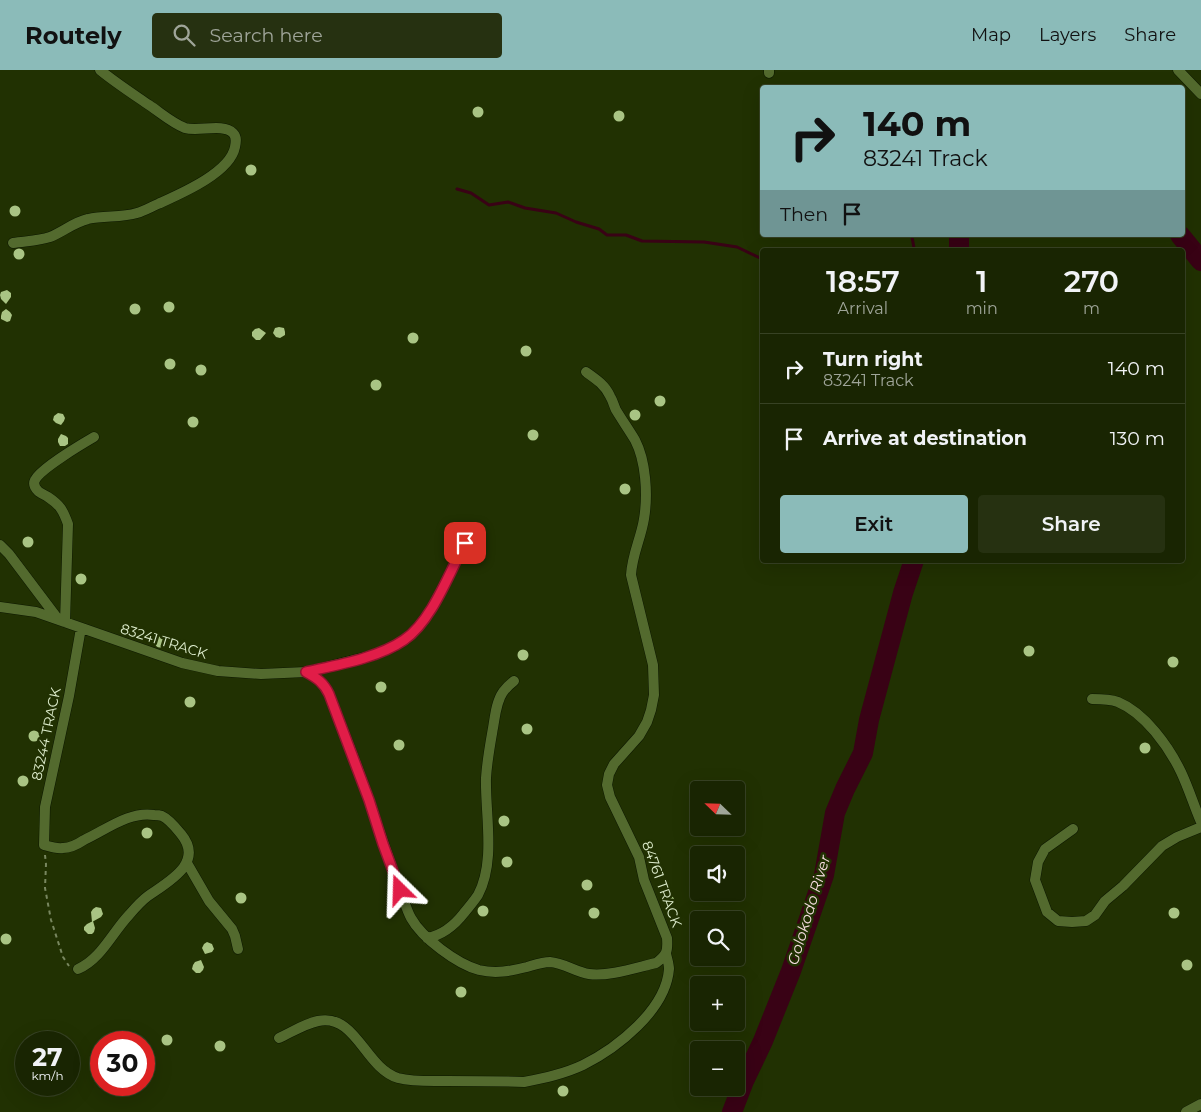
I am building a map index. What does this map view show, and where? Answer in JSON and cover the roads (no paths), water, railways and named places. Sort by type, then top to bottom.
[{"type":"street","points":[[13,242],[36,240],[51,236],[88,219],[136,213],[191,189],[219,170],[234,151],[235,134],[230,130],[186,128],[167,118],[100,70]]},
{"type":"street","points":[[1178,70],[1201,94]]},
{"type":"street","name":"84761 TRACK","points":[[279,1038],[307,1024],[320,1020],[332,1021],[344,1026],[385,1072],[398,1078],[524,1082],[565,1072],[583,1065],[606,1052],[649,1015],[664,988],[669,967],[666,954],[667,938],[644,880],[638,857],[610,797],[607,785],[609,774],[614,764],[639,736],[647,722],[654,695],[652,665],[631,575],[631,564],[644,520],[646,499],[644,473],[641,456],[635,441],[614,406],[607,390],[602,383],[586,372]]},
{"type":"street","points":[[61,620],[68,524],[64,512],[58,504],[38,491],[34,482],[50,466],[79,445],[94,437]]},
{"type":"street","name":"83241 TRACK","points":[[0,607],[36,612],[182,663],[218,671],[261,674],[306,672],[374,655],[406,639],[429,612],[442,590],[469,534]]},
{"type":"street","points":[[0,545],[61,620]]},
{"type":"street","name":"83244 TRACK","points":[[81,628],[69,696],[45,807],[44,846],[64,848],[77,844],[132,816],[145,813],[162,816],[176,827],[185,838],[189,849],[187,863]]},
{"type":"street","points":[[306,672],[318,679],[326,687],[369,800],[406,906],[418,928],[427,938],[464,964],[477,970],[492,972],[512,971],[549,962],[589,974],[602,974],[656,963],[666,954]]},
{"type":"street","points":[[427,938],[444,932],[459,920],[471,905],[481,886],[486,868],[488,846],[486,777],[490,744],[499,700],[514,681]]},
{"type":"street","points":[[1092,699],[1106,699],[1119,702],[1134,712],[1160,737],[1181,772],[1201,822]]},
{"type":"street","points":[[1073,829],[1045,849],[1038,862],[1035,880],[1047,912],[1058,921],[1086,921],[1095,916],[1106,902],[1162,846],[1201,827]]},
{"type":"street","points":[[78,969],[86,966],[96,958],[120,924],[146,898],[178,874],[187,863],[209,901],[232,929],[236,936],[238,948]]},
{"type":"street","points":[[1186,1112],[1201,1104]]},
{"type":"waterway","points":[[457,189],[471,193],[489,205],[508,202],[525,208],[556,213],[599,229],[607,235],[626,235],[642,241],[704,242],[737,247],[760,258]]},
{"type":"waterway","points":[[912,237],[914,248]]},
{"type":"waterway","name":"Golokodo River","points":[[959,237],[959,248]]},
{"type":"waterway","name":"Golokodo River","points":[[1182,237],[1201,261]]},
{"type":"waterway","name":"Golokodo River","points":[[732,1112],[791,971],[824,875],[835,813],[863,753],[869,720],[903,593],[913,563]]}]
